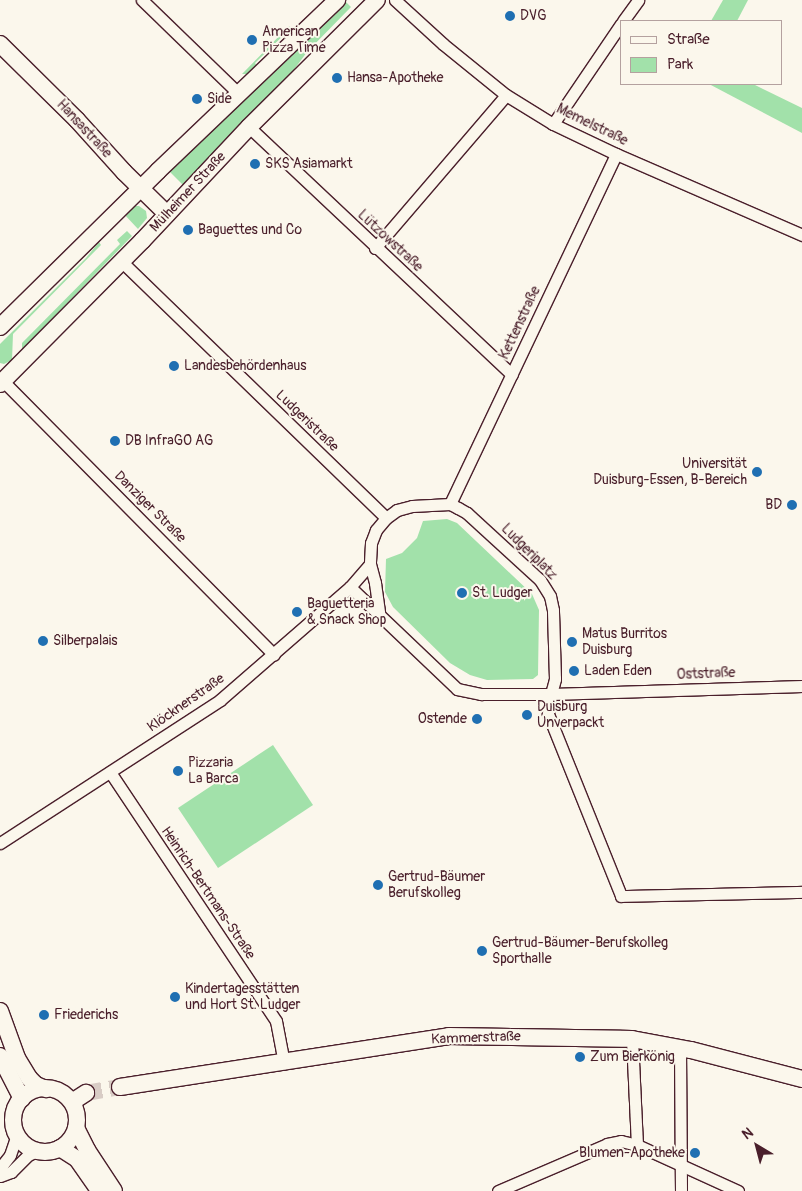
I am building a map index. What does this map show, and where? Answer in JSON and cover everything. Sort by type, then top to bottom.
[{"type":"street","points":[[142,0],[239,94]]},
{"type":"street","points":[[0,327],[140,188],[337,0]]},
{"type":"street","name":"Mülheimer Straße","points":[[1,381],[377,0]]},
{"type":"street","name":"Memelstraße","points":[[395,0],[443,44],[506,95],[553,124],[616,154],[802,234]]},
{"type":"street","points":[[624,20],[638,0]]},
{"type":"street","points":[[553,124],[620,26]]},
{"type":"street","name":"Hansastraße","points":[[0,44],[77,120],[140,188],[167,214]]},
{"type":"street","points":[[376,248],[506,95]]},
{"type":"street","name":"Lützowstraße","points":[[250,127],[512,375]]},
{"type":"street","name":"Kettenstraße","points":[[450,504],[616,154]]},
{"type":"street","name":"Ludgeristraße","points":[[121,261],[386,518]]},
{"type":"street","name":"Danziger Straße","points":[[1,381],[274,654]]},
{"type":"street","points":[[379,613],[370,564],[371,543],[376,530],[386,518],[397,510],[412,506],[450,504]]},
{"type":"street","name":"Ludgeriplatz","points":[[450,504],[467,513],[540,580],[550,596],[553,610],[555,679],[548,714],[622,896],[802,892]]},
{"type":"street","name":"Klöcknerstraße","points":[[0,843],[220,700],[350,587],[370,564]]},
{"type":"street","points":[[350,587],[457,689],[481,694],[551,694]]},
{"type":"street","name":"Oststraße","points":[[551,694],[802,686]]},
{"type":"street","name":"Heinrich-Bertmans-Straße","points":[[110,772],[276,1021],[284,1063]]},
{"type":"street","points":[[0,1011],[17,1058],[29,1078],[36,1085],[60,1092],[72,1102],[77,1119],[76,1128],[70,1140],[60,1148],[52,1151],[38,1151],[28,1155],[12,1172],[0,1176]]},
{"type":"street","name":"Kammerstraße","points":[[120,1087],[449,1036],[632,1039],[680,1048],[802,1079]]},
{"type":"street","points":[[632,1039],[637,1145]]},
{"type":"street","points":[[680,1048],[681,1191]]},
{"type":"street","points":[[0,1056],[22,1098]]},
{"type":"street","points":[[38,1151],[22,1142],[17,1135],[14,1116],[22,1098],[29,1093],[46,1089]]},
{"type":"street","points":[[72,1102],[86,1093]]},
{"type":"street","points":[[76,1128],[87,1150],[114,1191]]},
{"type":"street","points":[[0,1168],[10,1155],[17,1135]]},
{"type":"street","points":[[498,1191],[607,1144],[621,1141],[637,1145],[738,1191]]},
{"type":"street","points":[[60,1148],[77,1159],[99,1191]]},
{"type":"green space","points":[[723,0],[748,0],[738,20],[712,20]]},
{"type":"green space","points":[[346,2],[351,7],[307,52],[290,75],[184,186],[168,170]]},
{"type":"green space","points":[[289,26],[291,28],[255,63],[258,67],[247,74],[242,74]]},
{"type":"green space","points":[[711,85],[755,85],[802,108],[802,133]]},
{"type":"green space","points":[[131,206],[139,206],[146,211],[147,218],[138,229],[123,213]]},
{"type":"green space","points":[[127,231],[132,236],[22,350],[22,343],[120,244],[117,240]]},
{"type":"green space","points":[[99,242],[101,245],[13,334],[12,360],[4,364],[0,363],[0,344],[86,258]]},
{"type":"green space","points":[[447,519],[457,523],[532,594],[539,610],[538,675],[533,679],[487,680],[470,675],[450,663],[393,607],[385,592],[386,559],[402,553],[417,538],[423,521]]},
{"type":"green space","points":[[273,745],[313,805],[218,868],[178,808]]},
{"type":"tunnel","points":[[86,1093],[120,1087]]},
{"type":"place","name":"DVG","points":[[510,16]]},
{"type":"place","name":"American Pizza Time","points":[[252,40]]},
{"type":"place","name":"Hansa-Apotheke","points":[[337,78]]},
{"type":"place","name":"Side","points":[[197,99]]},
{"type":"place","name":"SKS Asiamarkt","points":[[255,164]]},
{"type":"place","name":"Baguettes und Co","points":[[188,230]]},
{"type":"place","name":"Landesbehördenhaus","points":[[174,366]]},
{"type":"place","name":"DB InfraGO AG","points":[[115,441]]},
{"type":"place","name":"Universität Duisburg-Essen, B-Bereich","points":[[757,472]]},
{"type":"place","name":"BD","points":[[792,505]]},
{"type":"place","name":"St. Ludger","points":[[462,593]]},
{"type":"place","name":"Baguetteria & Snack Shop","points":[[297,612]]},
{"type":"place","name":"Silberpalais","points":[[43,641]]},
{"type":"place","name":"Matus Burritos Duisburg","points":[[572,642]]},
{"type":"place","name":"Laden Eden","points":[[574,671]]},
{"type":"place","name":"Duisburg Unverpackt","points":[[527,715]]},
{"type":"place","name":"Ostende","points":[[477,719]]},
{"type":"place","name":"Pizzaria La Barca","points":[[178,771]]},
{"type":"place","name":"Gertrud-Bäumer Berufskolleg","points":[[378,885]]},
{"type":"place","name":"Gertrud-Bäumer-Berufskolleg Sporthalle","points":[[482,951]]},
{"type":"place","name":"Kindertagesstätten und Hort St. Ludger","points":[[175,997]]},
{"type":"place","name":"Friederichs","points":[[44,1015]]},
{"type":"place","name":"Zum Bierkönig","points":[[580,1057]]},
{"type":"place","name":"Blumen-Apotheke","points":[[695,1153]]}]
